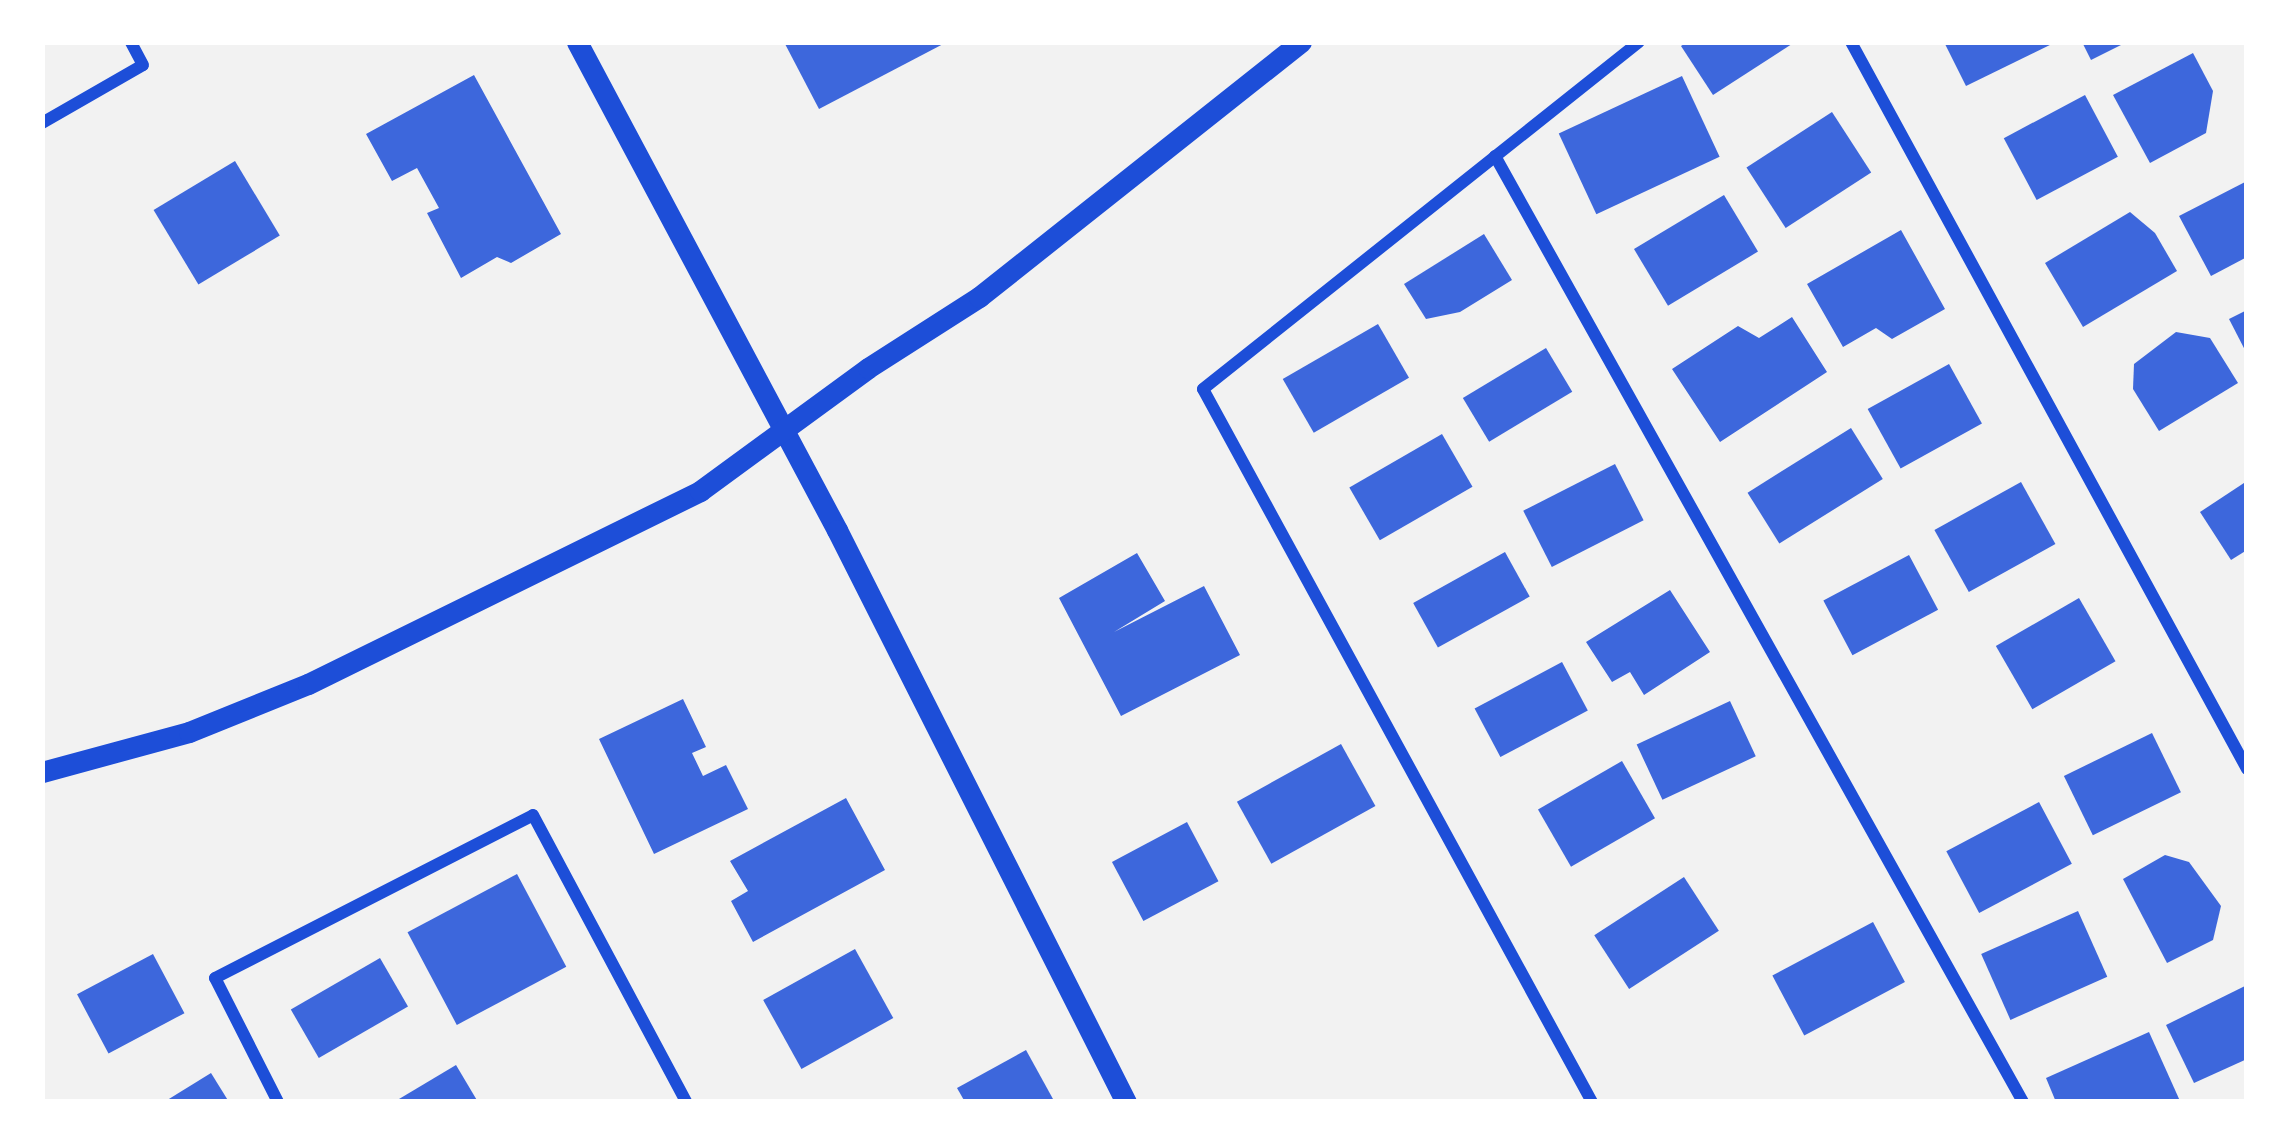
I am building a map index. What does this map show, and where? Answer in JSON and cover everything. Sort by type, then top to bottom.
[{"type":"street","points":[[42,123],[143,65],[131,42]]},
{"type":"street","points":[[577,42],[783,430],[1126,1102]]},
{"type":"street","points":[[42,772],[189,732],[308,684],[700,491],[979,297],[1301,42]]},
{"type":"street","points":[[1592,1102],[1204,389],[1639,42]]},
{"type":"street","points":[[1851,42],[2247,769]]},
{"type":"street","points":[[1495,156],[2023,1102]]},
{"type":"street","points":[[278,1102],[215,978],[533,815],[686,1102]]},
{"type":"building","points":[[784,42],[947,42],[819,109]]},
{"type":"building","points":[[1687,42],[1795,42],[1713,95],[1681,46]]},
{"type":"building","points":[[1944,42],[2056,42],[1966,86]]},
{"type":"building","points":[[2082,42],[2127,42],[2091,60]]},
{"type":"building","points":[[2193,53],[2213,91],[2206,133],[2150,163],[2113,95]]},
{"type":"building","points":[[474,75],[561,234],[511,263],[497,257],[461,278],[427,213],[439,208],[417,168],[392,181],[366,134]]},
{"type":"building","points":[[1682,76],[1720,157],[1596,214],[1559,133]]},
{"type":"building","points":[[2085,95],[2118,157],[2037,200],[2004,138]]},
{"type":"building","points":[[1832,112],[1871,172],[1786,228],[1746,168]]},
{"type":"building","points":[[235,161],[280,236],[198,285],[154,210]]},
{"type":"building","points":[[2247,181],[2247,257],[2211,276],[2179,216]]},
{"type":"building","points":[[1724,195],[1758,252],[1668,306],[1634,249]]},
{"type":"building","points":[[2130,212],[2155,233],[2177,271],[2083,327],[2045,263]]},
{"type":"building","points":[[1901,230],[1945,309],[1892,339],[1876,328],[1843,347],[1807,284]]},
{"type":"building","points":[[1484,234],[1512,280],[1460,312],[1426,319],[1404,284]]},
{"type":"building","points":[[2247,310],[2247,354],[2229,319]]},
{"type":"building","points":[[1792,317],[1827,372],[1720,442],[1672,369],[1738,326],[1759,338]]},
{"type":"building","points":[[1378,324],[1409,378],[1314,433],[1283,379]]},
{"type":"building","points":[[2176,332],[2210,338],[2238,383],[2159,431],[2133,389],[2134,364]]},
{"type":"building","points":[[1546,348],[1572,392],[1489,442],[1463,398]]},
{"type":"building","points":[[1949,364],[1982,423],[1901,469],[1868,409]]},
{"type":"building","points":[[1851,428],[1883,479],[1779,544],[1748,493]]},
{"type":"building","points":[[1442,434],[1472,487],[1380,540],[1349,488]]},
{"type":"building","points":[[1615,464],[1644,520],[1552,567],[1523,511]]},
{"type":"building","points":[[2247,481],[2247,550],[2231,560],[2200,512]]},
{"type":"building","points":[[2021,482],[2055,544],[1969,592],[1934,530]]},
{"type":"building","points":[[1505,552],[1530,597],[1438,648],[1413,603]]},
{"type":"building","points":[[1137,553],[1165,601],[1114,632],[1204,586],[1240,655],[1121,716],[1059,598]]},
{"type":"building","points":[[1909,555],[1938,610],[1852,655],[1823,601]]},
{"type":"building","points":[[1670,590],[1710,652],[1644,695],[1630,672],[1612,682],[1586,642]]},
{"type":"building","points":[[2079,598],[2116,661],[2032,709],[1996,646]]},
{"type":"building","points":[[1562,662],[1588,711],[1500,757],[1475,708]]},
{"type":"building","points":[[683,699],[706,747],[692,753],[703,776],[726,765],[748,809],[654,854],[599,739]]},
{"type":"building","points":[[1730,701],[1756,756],[1662,800],[1637,745]]},
{"type":"building","points":[[2152,733],[2181,792],[2093,835],[2064,776]]},
{"type":"building","points":[[1341,744],[1375,806],[1271,864],[1237,802]]},
{"type":"building","points":[[1622,761],[1655,818],[1571,867],[1538,810]]},
{"type":"building","points":[[846,798],[885,870],[753,942],[731,901],[748,891],[730,861]]},
{"type":"building","points":[[2039,802],[2072,864],[1979,913],[1946,851]]},
{"type":"building","points":[[1187,822],[1218,881],[1143,921],[1112,862]]},
{"type":"building","points":[[2165,855],[2189,862],[2221,906],[2213,940],[2167,963],[2123,879]]},
{"type":"building","points":[[517,874],[566,967],[457,1025],[408,932]]},
{"type":"building","points":[[1684,877],[1719,931],[1629,989],[1594,935]]},
{"type":"building","points":[[2078,911],[2107,977],[2010,1020],[1981,954]]},
{"type":"building","points":[[1873,922],[1905,982],[1804,1036],[1772,976]]},
{"type":"building","points":[[855,949],[893,1018],[801,1069],[763,1000]]},
{"type":"building","points":[[153,954],[184,1013],[109,1054],[77,994]]},
{"type":"building","points":[[380,958],[408,1006],[319,1058],[291,1010]]},
{"type":"building","points":[[2247,985],[2247,1059],[2194,1083],[2166,1025]]},
{"type":"building","points":[[2149,1032],[2180,1101],[2056,1102],[2046,1078]]},
{"type":"building","points":[[1026,1050],[1053,1099],[965,1102],[957,1088]]},
{"type":"building","points":[[456,1065],[478,1102],[394,1102]]},
{"type":"building","points":[[211,1073],[229,1102],[164,1102]]}]
